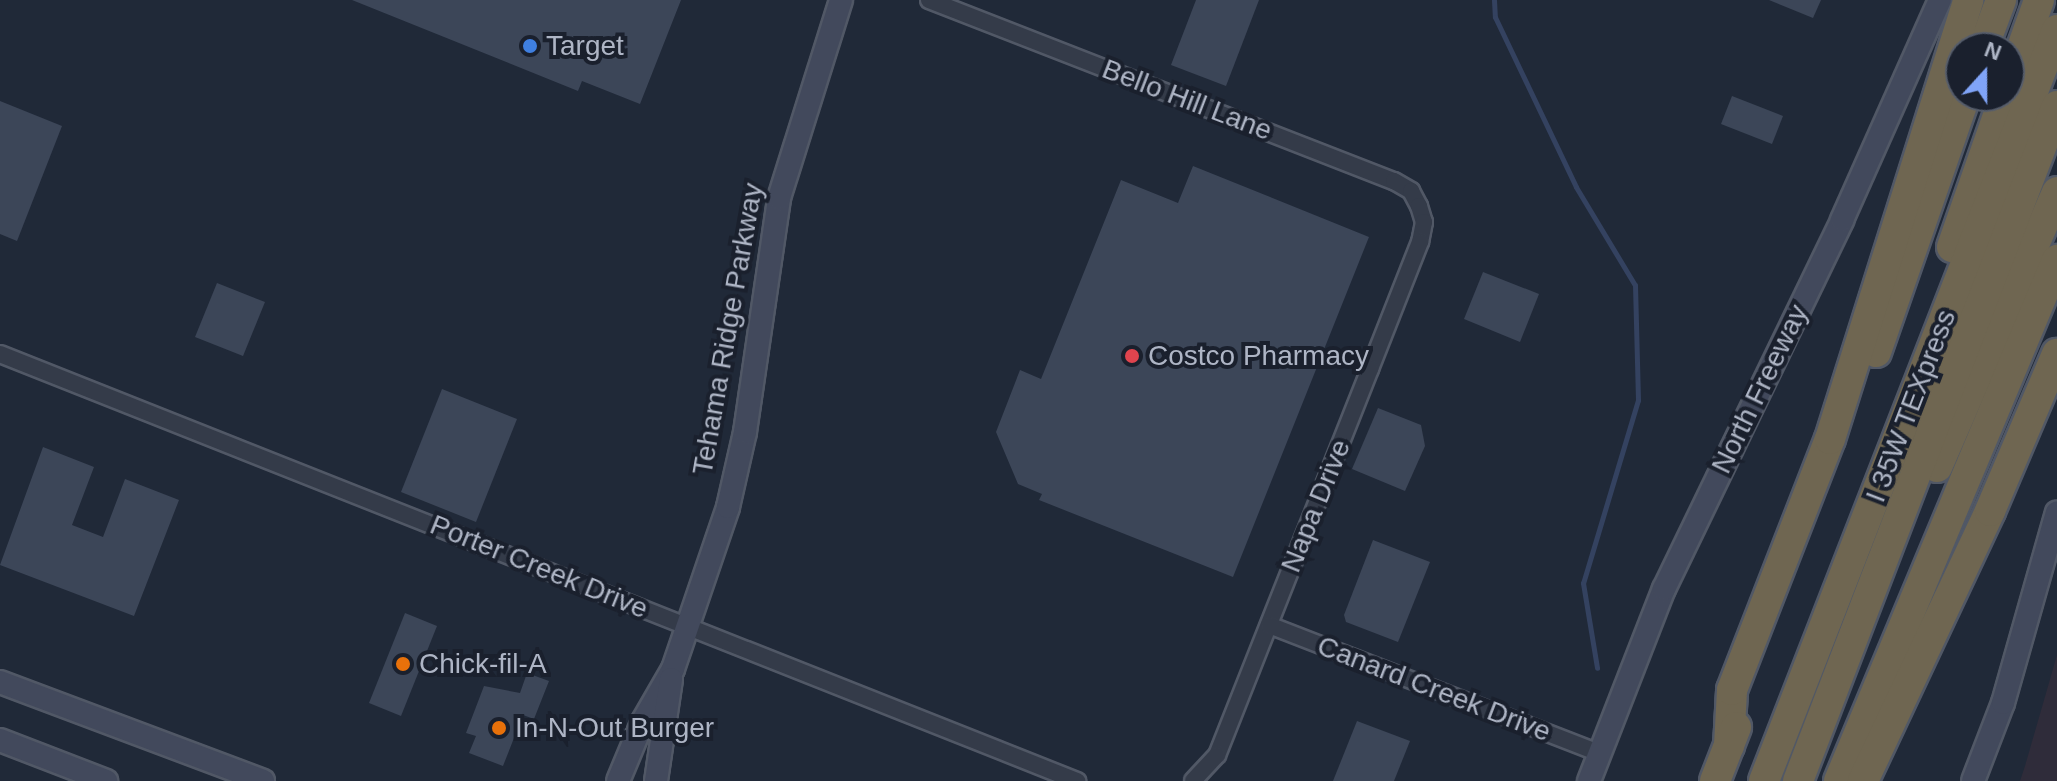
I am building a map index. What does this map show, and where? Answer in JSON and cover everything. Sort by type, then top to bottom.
[{"type":"highway","points":[[1729,746],[1732,690],[1830,439],[1968,0]]},
{"type":"highway","points":[[1989,32],[2001,0]]},
{"type":"highway","points":[[2025,39],[2039,0]]},
{"type":"highway","name":"I 35W TEXpress","points":[[1764,781],[2057,30]]},
{"type":"highway","name":"I 35W TEXpress","points":[[1798,781],[2057,106]]},
{"type":"highway","points":[[1715,781],[1882,337],[1959,112]]},
{"type":"highway","points":[[1816,647],[1813,613],[1919,343],[1999,112]]},
{"type":"highway","points":[[1864,605],[1887,582],[2057,192]]},
{"type":"highway","points":[[1839,781],[2057,260]]},
{"type":"highway","points":[[1863,781],[1990,511],[2057,354]]},
{"type":"main road","name":"Tehama Ridge Parkway","points":[[618,781],[643,721],[673,669],[715,552],[745,432],[758,313],[779,198],[841,0]]},
{"type":"main road","name":"North Freeway","points":[[1589,781],[1676,563],[1842,220],[1940,0]]},
{"type":"main road","points":[[1973,781],[2003,703],[2057,512]]},
{"type":"main road","name":"Tehama Ridge Parkway","points":[[656,781],[673,669]]},
{"type":"main road","points":[[0,682],[263,781]]},
{"type":"main road","points":[[0,740],[106,781]]},
{"type":"street","name":"Bello Hill Lane","points":[[929,0],[1394,181],[1411,191],[1424,222]]},
{"type":"street","name":"Napa Drive","points":[[1193,781],[1217,755],[1424,222]]},
{"type":"street","name":"Porter Creek Drive","points":[[0,354],[1077,781]]},
{"type":"street","name":"Canard Creek Drive","points":[[1269,625],[1599,753]]},
{"type":"shaded area","points":[[2057,655],[2057,781],[2020,781],[2025,766]]},
{"type":"building","name":"Target","points":[[352,0],[681,0],[640,104],[582,81],[578,91]]},
{"type":"building","points":[[1196,0],[1259,0],[1226,86],[1171,65]]},
{"type":"building","points":[[1769,0],[1821,0],[1813,18]]},
{"type":"building","points":[[1732,96],[1783,116],[1772,144],[1721,124]]},
{"type":"building","points":[[0,101],[62,126],[17,241],[0,234]]},
{"type":"building","points":[[1193,166],[1369,237],[1233,577],[1039,500],[1042,494],[1018,484],[996,432],[1020,370],[1041,379],[1121,180],[1178,203]]},
{"type":"building","points":[[1483,272],[1539,294],[1520,342],[1464,319]]},
{"type":"building","points":[[217,283],[265,302],[243,356],[195,337]]},
{"type":"building","points":[[442,389],[517,419],[476,522],[401,492]]},
{"type":"building","points":[[1378,408],[1421,425],[1425,446],[1405,491],[1352,469]]},
{"type":"building","points":[[43,447],[94,467],[72,525],[103,537],[125,479],[179,500],[134,616],[0,565]]},
{"type":"building","points":[[1373,540],[1430,562],[1398,642],[1346,622],[1344,615]]},
{"type":"building","name":"Chick-fil-A","points":[[405,613],[437,626],[401,716],[369,703]]},
{"type":"building","name":"In-N-Out Burger","points":[[527,673],[549,681],[534,719],[523,715],[503,766],[469,753],[476,736],[466,733],[484,686],[520,693]]},
{"type":"building","points":[[1357,721],[1410,741],[1394,781],[1333,781]]},
{"type":"waterway","points":[[1494,0],[1495,17],[1576,187],[1635,285],[1638,400],[1583,583],[1597,668]]},
{"type":"place","name":"Target","points":[[530,46]]},
{"type":"place","name":"Costco Pharmacy","points":[[1132,356]]},
{"type":"place","name":"Chick-fil-A","points":[[403,664]]},
{"type":"place","name":"In-N-Out Burger","points":[[499,728]]}]
